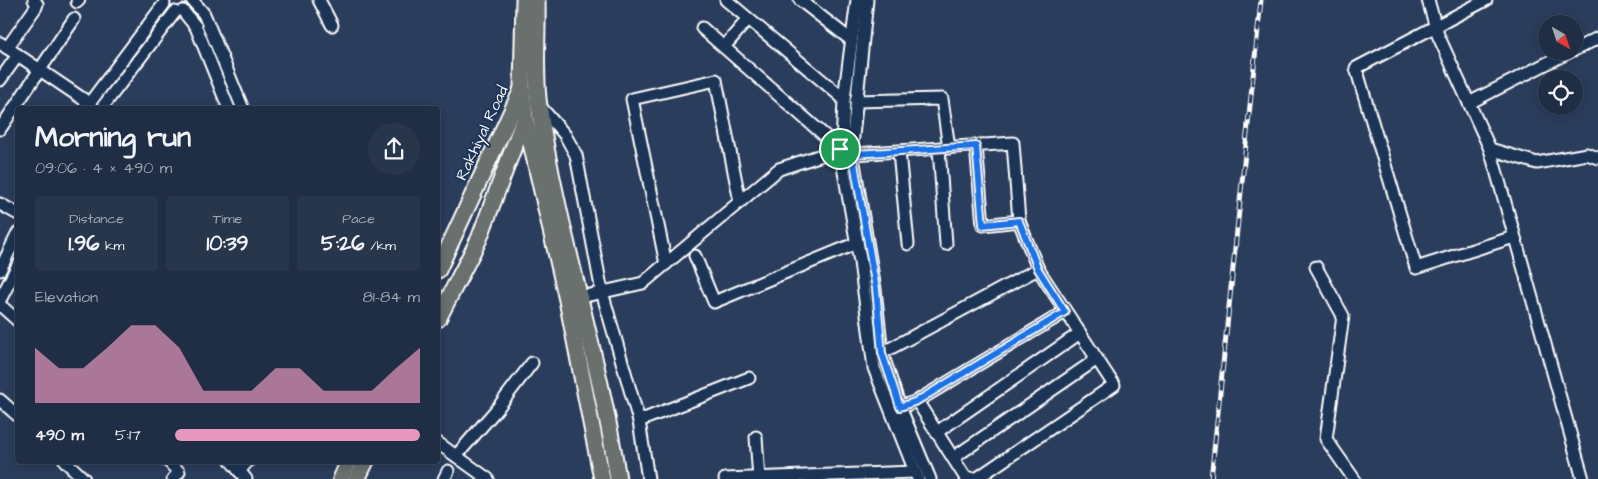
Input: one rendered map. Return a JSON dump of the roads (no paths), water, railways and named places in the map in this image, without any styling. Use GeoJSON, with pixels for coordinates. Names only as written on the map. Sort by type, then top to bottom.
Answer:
{"type":"FeatureCollection","features":[{"type":"Feature","properties":{"kind":"main road"},"geometry":{"type":"LineString","coordinates":[[524,0],[522,87],[525,117],[567,300],[602,479]]}},
{"type":"Feature","properties":{"kind":"main road"},"geometry":{"type":"LineString","coordinates":[[537,0],[538,104],[566,240],[610,424],[618,479]]}},
{"type":"Feature","properties":{"kind":"main road","name":"Rakhiyal Road"},"geometry":{"type":"LineString","coordinates":[[440,266],[522,87],[538,68]]}},
{"type":"Feature","properties":{"kind":"main road"},"geometry":{"type":"LineString","coordinates":[[440,315],[479,239],[525,117],[538,104]]}},
{"type":"Feature","properties":{"kind":"main road"},"geometry":{"type":"LineString","coordinates":[[341,479],[348,464]]}},
{"type":"Feature","properties":{"kind":"main road"},"geometry":{"type":"LineString","coordinates":[[357,479],[364,464]]}},
{"type":"Feature","properties":{"kind":"street"},"geometry":{"type":"LineString","coordinates":[[34,0],[37,4],[36,7],[4,46],[40,70],[87,106],[164,2],[170,10],[179,12],[196,27],[228,106]]}},
{"type":"Feature","properties":{"kind":"street"},"geometry":{"type":"LineString","coordinates":[[103,106],[179,12],[189,6],[191,0],[204,14],[242,106]]}},
{"type":"Feature","properties":{"kind":"street"},"geometry":{"type":"LineString","coordinates":[[319,0],[332,24]]}},
{"type":"Feature","properties":{"kind":"street"},"geometry":{"type":"LineString","coordinates":[[726,0],[844,99]]}},
{"type":"Feature","properties":{"kind":"street"},"geometry":{"type":"LineString","coordinates":[[800,0],[851,40]]}},
{"type":"Feature","properties":{"kind":"street"},"geometry":{"type":"LineString","coordinates":[[725,479],[916,475],[874,368],[857,243],[847,151],[844,99],[857,0]]}},
{"type":"Feature","properties":{"kind":"street"},"geometry":{"type":"LineString","coordinates":[[867,0],[856,101],[847,151],[876,289],[882,353],[900,407],[930,479]]}},
{"type":"Feature","properties":{"kind":"street"},"geometry":{"type":"LineString","coordinates":[[1428,0],[1436,26],[1490,149],[1582,479]]}},
{"type":"Feature","properties":{"kind":"street"},"geometry":{"type":"LineString","coordinates":[[1486,0],[1356,68],[1416,268],[1514,237]]}},
{"type":"Feature","properties":{"kind":"street"},"geometry":{"type":"LineString","coordinates":[[16,106],[74,19]]}},
{"type":"Feature","properties":{"kind":"street"},"geometry":{"type":"LineString","coordinates":[[724,47],[748,19]]}},
{"type":"Feature","properties":{"kind":"street"},"geometry":{"type":"LineString","coordinates":[[702,28],[847,151]]}},
{"type":"Feature","properties":{"kind":"street"},"geometry":{"type":"LineString","coordinates":[[1583,46],[1598,38]]}},
{"type":"Feature","properties":{"kind":"street"},"geometry":{"type":"LineString","coordinates":[[0,80],[18,55]]}},
{"type":"Feature","properties":{"kind":"street"},"geometry":{"type":"LineString","coordinates":[[1469,103],[1554,60]]}},
{"type":"Feature","properties":{"kind":"street"},"geometry":{"type":"LineString","coordinates":[[666,264],[632,99],[716,80],[740,202]]}},
{"type":"Feature","properties":{"kind":"street"},"geometry":{"type":"LineString","coordinates":[[856,101],[942,99],[946,244]]}},
{"type":"Feature","properties":{"kind":"street"},"geometry":{"type":"LineString","coordinates":[[538,104],[565,135],[576,155],[602,292],[639,421],[648,479]]}},
{"type":"Feature","properties":{"kind":"street"},"geometry":{"type":"LineString","coordinates":[[0,129],[15,107]]}},
{"type":"Feature","properties":{"kind":"street"},"geometry":{"type":"LineString","coordinates":[[581,297],[644,283],[779,169],[847,151],[899,152],[1013,143],[1019,221],[1038,269],[1114,385],[975,479],[965,477],[917,401]]}},
{"type":"Feature","properties":{"kind":"street"},"geometry":{"type":"LineString","coordinates":[[976,146],[983,225],[1019,221]]}},
{"type":"Feature","properties":{"kind":"street"},"geometry":{"type":"LineString","coordinates":[[1490,149],[1537,163],[1594,155]]}},
{"type":"Feature","properties":{"kind":"street"},"geometry":{"type":"LineString","coordinates":[[899,152],[908,244]]}},
{"type":"Feature","properties":{"kind":"street"},"geometry":{"type":"LineString","coordinates":[[0,204],[15,212]]}},
{"type":"Feature","properties":{"kind":"street"},"geometry":{"type":"LineString","coordinates":[[0,269],[15,240]]}},
{"type":"Feature","properties":{"kind":"street"},"geometry":{"type":"LineString","coordinates":[[695,256],[714,302],[857,243]]}},
{"type":"Feature","properties":{"kind":"street"},"geometry":{"type":"LineString","coordinates":[[1316,267],[1343,316],[1326,439],[1354,479]]}},
{"type":"Feature","properties":{"kind":"street"},"geometry":{"type":"LineString","coordinates":[[882,353],[1038,269]]}},
{"type":"Feature","properties":{"kind":"street"},"geometry":{"type":"LineString","coordinates":[[0,300],[15,271]]}},
{"type":"Feature","properties":{"kind":"street"},"geometry":{"type":"LineString","coordinates":[[0,305],[15,318]]}},
{"type":"Feature","properties":{"kind":"street"},"geometry":{"type":"LineString","coordinates":[[900,407],[917,401],[1065,312]]}},
{"type":"Feature","properties":{"kind":"street"},"geometry":{"type":"LineString","coordinates":[[937,432],[1080,334]]}},
{"type":"Feature","properties":{"kind":"street"},"geometry":{"type":"LineString","coordinates":[[953,458],[1098,359]]}},
{"type":"Feature","properties":{"kind":"street"},"geometry":{"type":"LineString","coordinates":[[456,456],[496,410],[532,363]]}},
{"type":"Feature","properties":{"kind":"street"},"geometry":{"type":"LineString","coordinates":[[639,421],[749,378]]}},
{"type":"Feature","properties":{"kind":"street"},"geometry":{"type":"LineString","coordinates":[[0,400],[15,413]]}},
{"type":"Feature","properties":{"kind":"street"},"geometry":{"type":"LineString","coordinates":[[756,437],[759,478]]}},
{"type":"Feature","properties":{"kind":"street"},"geometry":{"type":"LineString","coordinates":[[440,445],[488,479]]}},
{"type":"Feature","properties":{"kind":"street"},"geometry":{"type":"LineString","coordinates":[[68,464],[84,479]]}},
{"type":"Feature","properties":{"kind":"street"},"geometry":{"type":"LineString","coordinates":[[171,464],[179,472],[173,479]]}},
{"type":"Feature","properties":{"kind":"street"},"geometry":{"type":"LineString","coordinates":[[233,464],[242,475]]}},
{"type":"Feature","properties":{"kind":"railway"},"geometry":{"type":"LineString","coordinates":[[1211,479],[1261,0]]}}]}
